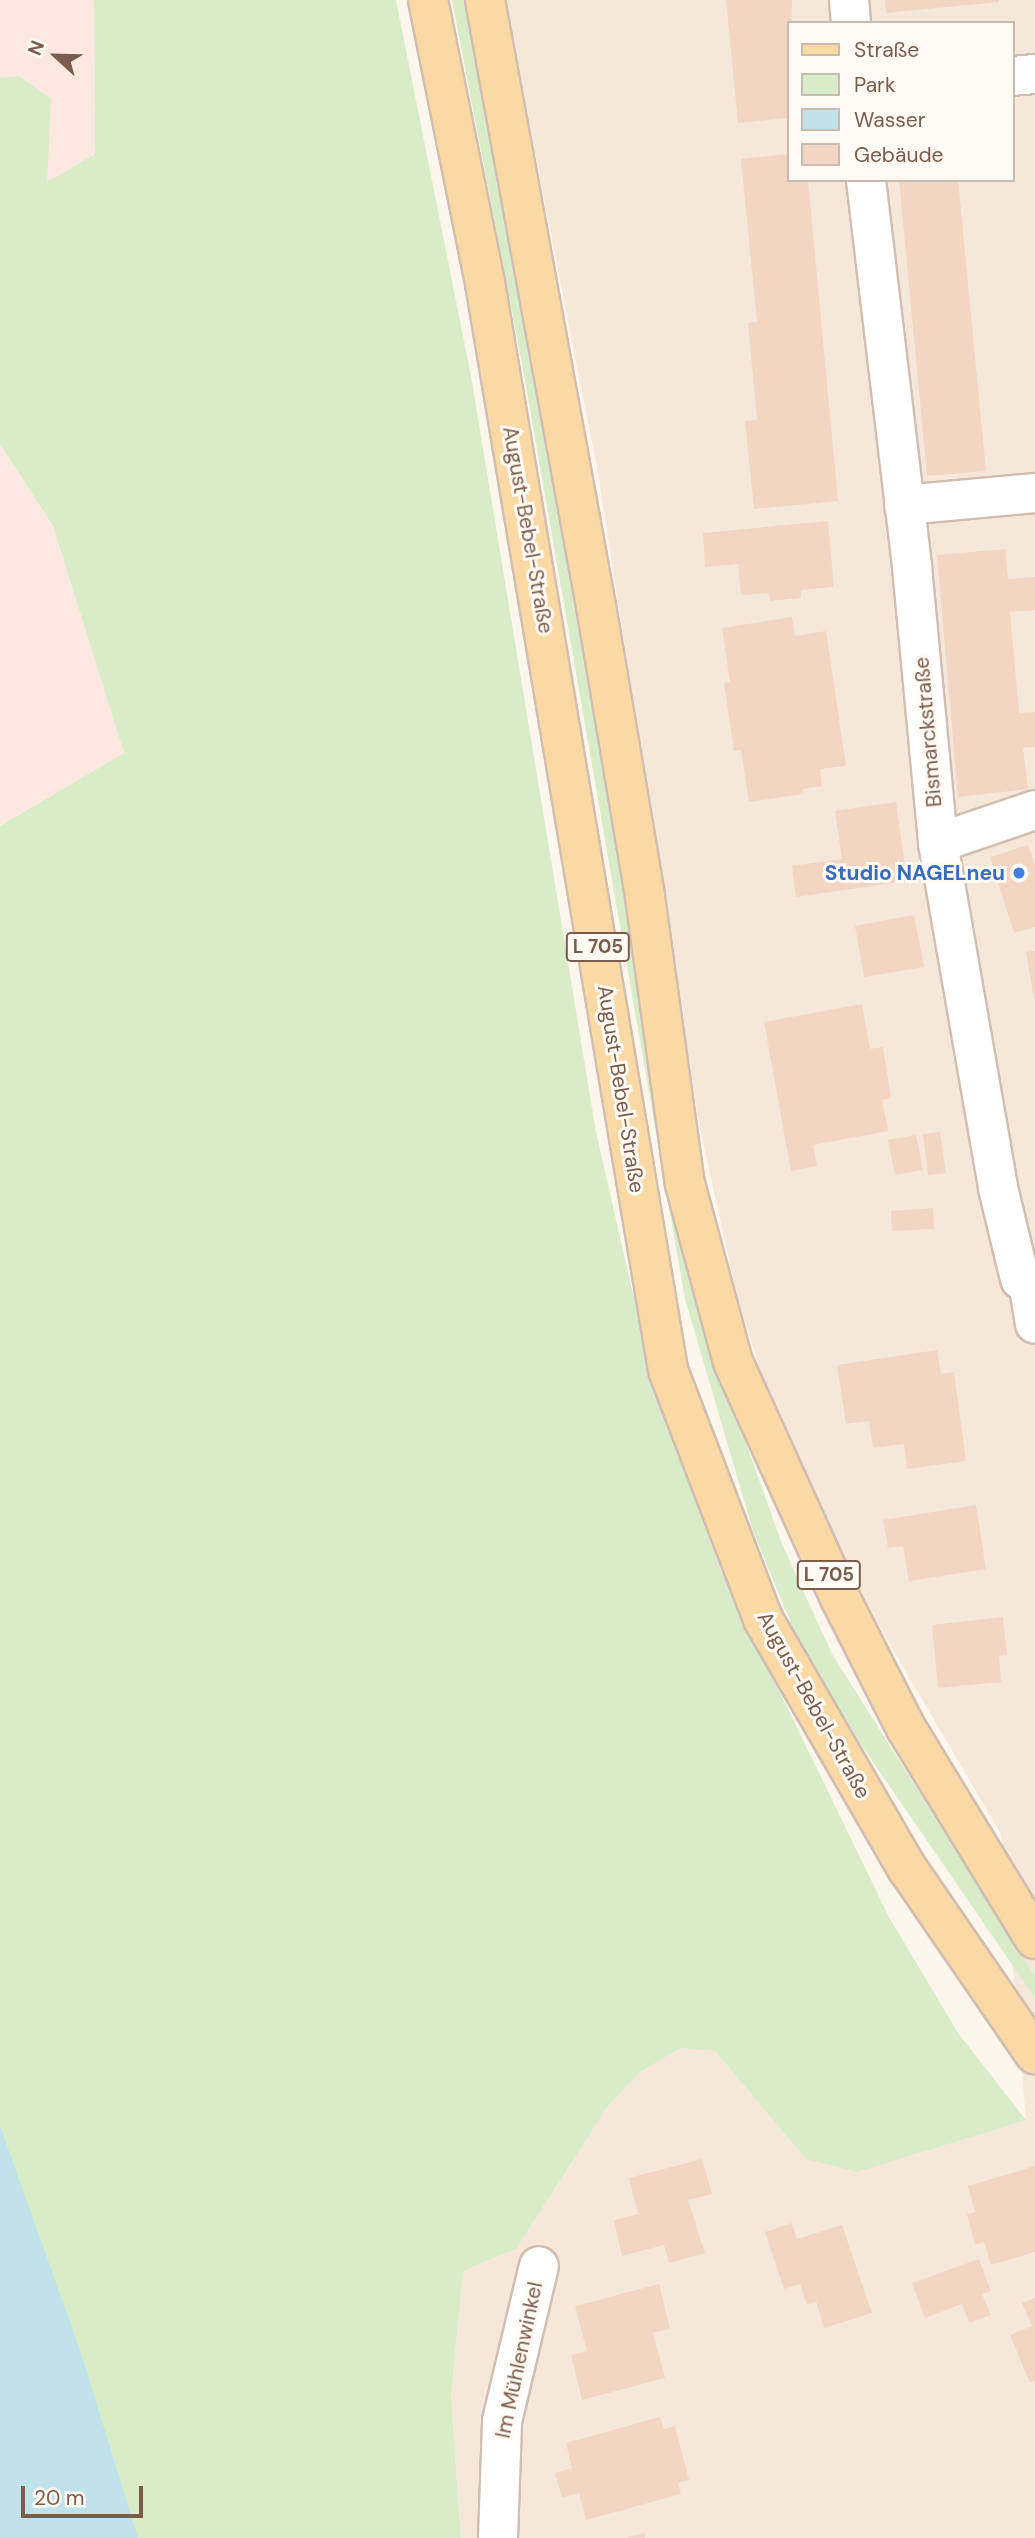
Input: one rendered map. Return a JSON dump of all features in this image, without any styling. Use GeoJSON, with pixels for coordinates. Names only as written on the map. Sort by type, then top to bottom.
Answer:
{"type":"FeatureCollection","features":[{"type":"Feature","properties":{"kind":"main road","name":"August-Bebel-Straße"},"geometry":{"type":"LineString","coordinates":[[428,0],[501,377],[668,1370],[763,1619],[907,1868],[1035,2054]]}},
{"type":"Feature","properties":{"kind":"main road","name":"L 705"},"geometry":{"type":"LineString","coordinates":[[485,0],[605,657],[645,897],[684,1184],[733,1362],[839,1596],[906,1728],[1035,1939]]}},
{"type":"Feature","properties":{"kind":"street"},"geometry":{"type":"LineString","coordinates":[[849,0],[851,21]]}},
{"type":"Feature","properties":{"kind":"street"},"geometry":{"type":"LineString","coordinates":[[1014,76],[1035,74]]}},
{"type":"Feature","properties":{"kind":"street","name":"Bismarckstraße"},"geometry":{"type":"LineString","coordinates":[[866,182],[904,505],[939,843],[998,1188],[1030,1298]]}},
{"type":"Feature","properties":{"kind":"street"},"geometry":{"type":"LineString","coordinates":[[904,505],[1035,493]]}},
{"type":"Feature","properties":{"kind":"street"},"geometry":{"type":"LineString","coordinates":[[939,843],[1035,810]]}},
{"type":"Feature","properties":{"kind":"street","name":"Im Mühlenwinkel"},"geometry":{"type":"LineString","coordinates":[[498,2538],[502,2420],[538,2266]]}},
{"type":"Feature","properties":{"kind":"shaded area"},"geometry":{"type":"Polygon","coordinates":[[[0,0],[94,0],[95,154],[0,210],[0,0]]]}},
{"type":"Feature","properties":{"kind":"shaded area"},"geometry":{"type":"Polygon","coordinates":[[[505,0],[1035,0],[1035,2538],[461,2538],[451,2397],[463,2271],[516,2249],[608,2106],[640,2072],[681,2048],[715,2051],[806,2159],[1026,2120],[1001,1834],[855,1585],[774,1412],[738,1300],[699,1124],[598,473],[505,0]]]}},
{"type":"Feature","properties":{"kind":"shaded area"},"geometry":{"type":"Polygon","coordinates":[[[0,444],[53,526],[124,753],[0,826],[0,444]]]}},
{"type":"Feature","properties":{"kind":"green space"},"geometry":{"type":"Polygon","coordinates":[[[94,0],[396,0],[471,376],[596,1132],[652,1377],[721,1571],[889,1917],[958,2033],[1026,2120],[857,2172],[806,2159],[715,2051],[681,2048],[640,2072],[608,2106],[516,2249],[463,2271],[451,2397],[461,2538],[0,2538],[0,826],[124,753],[53,526],[0,444],[0,78],[19,76],[51,99],[47,182],[95,154],[94,0]]]}},
{"type":"Feature","properties":{"kind":"green space"},"geometry":{"type":"Polygon","coordinates":[[[452,0],[464,0],[522,296],[682,1230],[716,1359],[782,1544],[832,1654],[1035,1976],[1035,1998],[860,1743],[794,1631],[753,1531],[685,1299],[523,369],[452,0]]]}},
{"type":"Feature","properties":{"kind":"water"},"geometry":{"type":"Polygon","coordinates":[[[0,2126],[82,2356],[138,2538],[0,2538],[0,2126]]]}},
{"type":"Feature","properties":{"kind":"building"},"geometry":{"type":"Polygon","coordinates":[[[726,0],[792,0],[791,21],[786,21],[786,118],[738,123],[726,0]]]}},
{"type":"Feature","properties":{"kind":"building"},"geometry":{"type":"Polygon","coordinates":[[[885,0],[999,0],[999,2],[886,13],[885,0]]]}},
{"type":"Feature","properties":{"kind":"building"},"geometry":{"type":"Polygon","coordinates":[[[786,154],[786,182],[808,182],[838,501],[754,509],[745,421],[757,420],[748,323],[757,322],[741,159],[786,154]]]}},
{"type":"Feature","properties":{"kind":"building"},"geometry":{"type":"Polygon","coordinates":[[[899,182],[958,182],[986,471],[927,476],[899,182]]]}},
{"type":"Feature","properties":{"kind":"building"},"geometry":{"type":"Polygon","coordinates":[[[828,521],[834,587],[801,590],[801,598],[770,601],[769,593],[741,595],[738,564],[705,567],[703,533],[828,521]]]}},
{"type":"Feature","properties":{"kind":"building"},"geometry":{"type":"Polygon","coordinates":[[[1005,549],[1008,579],[1035,577],[1035,610],[1010,612],[1019,713],[1035,712],[1035,747],[1023,748],[1028,789],[958,797],[937,555],[1005,549]]]}},
{"type":"Feature","properties":{"kind":"building"},"geometry":{"type":"Polygon","coordinates":[[[792,617],[795,636],[826,631],[846,766],[820,769],[822,786],[803,789],[804,794],[749,802],[741,750],[734,751],[724,683],[730,682],[722,628],[792,617]]]}},
{"type":"Feature","properties":{"kind":"building"},"geometry":{"type":"Polygon","coordinates":[[[896,802],[907,881],[796,897],[792,866],[842,859],[835,811],[896,802]]]}},
{"type":"Feature","properties":{"kind":"building"},"geometry":{"type":"Polygon","coordinates":[[[1028,845],[1035,865],[1035,927],[1014,933],[990,857],[1028,845]]]}},
{"type":"Feature","properties":{"kind":"building"},"geometry":{"type":"Polygon","coordinates":[[[914,915],[924,967],[864,977],[855,926],[914,915]]]}},
{"type":"Feature","properties":{"kind":"building"},"geometry":{"type":"Polygon","coordinates":[[[1035,951],[1035,998],[1034,998],[1026,952],[1035,951]]]}},
{"type":"Feature","properties":{"kind":"building"},"geometry":{"type":"Polygon","coordinates":[[[862,1004],[870,1049],[883,1047],[891,1098],[882,1100],[888,1131],[813,1145],[817,1166],[791,1171],[764,1022],[862,1004]]]}},
{"type":"Feature","properties":{"kind":"building"},"geometry":{"type":"Polygon","coordinates":[[[940,1132],[946,1173],[928,1175],[923,1134],[940,1132]]]}},
{"type":"Feature","properties":{"kind":"building"},"geometry":{"type":"Polygon","coordinates":[[[916,1135],[923,1170],[895,1175],[888,1140],[916,1135]]]}},
{"type":"Feature","properties":{"kind":"building"},"geometry":{"type":"Polygon","coordinates":[[[933,1208],[934,1229],[892,1231],[891,1211],[933,1208]]]}},
{"type":"Feature","properties":{"kind":"building"},"geometry":{"type":"Polygon","coordinates":[[[937,1350],[941,1374],[954,1372],[966,1461],[907,1469],[904,1444],[873,1448],[869,1421],[846,1424],[837,1365],[937,1350]]]}},
{"type":"Feature","properties":{"kind":"building"},"geometry":{"type":"Polygon","coordinates":[[[976,1505],[986,1569],[909,1581],[903,1546],[888,1548],[883,1520],[976,1505]]]}},
{"type":"Feature","properties":{"kind":"building"},"geometry":{"type":"Polygon","coordinates":[[[1003,1617],[1007,1655],[999,1656],[1001,1682],[938,1688],[932,1625],[1003,1617]]]}},
{"type":"Feature","properties":{"kind":"building"},"geometry":{"type":"Polygon","coordinates":[[[702,2159],[712,2194],[688,2200],[705,2253],[669,2263],[664,2245],[622,2256],[614,2220],[638,2214],[629,2178],[702,2159]]]}},
{"type":"Feature","properties":{"kind":"building"},"geometry":{"type":"Polygon","coordinates":[[[1035,2166],[1035,2252],[991,2265],[984,2242],[975,2245],[967,2214],[975,2212],[968,2186],[1035,2166]]]}},
{"type":"Feature","properties":{"kind":"building"},"geometry":{"type":"Polygon","coordinates":[[[792,2223],[797,2239],[842,2225],[872,2313],[824,2328],[816,2301],[807,2305],[800,2284],[784,2289],[765,2232],[792,2223]]]}},
{"type":"Feature","properties":{"kind":"building"},"geometry":{"type":"Polygon","coordinates":[[[979,2259],[991,2291],[982,2294],[991,2315],[969,2323],[962,2304],[925,2318],[912,2283],[979,2259]]]}},
{"type":"Feature","properties":{"kind":"building"},"geometry":{"type":"Polygon","coordinates":[[[659,2284],[670,2329],[653,2333],[665,2378],[582,2400],[571,2355],[587,2351],[575,2306],[659,2284]]]}},
{"type":"Feature","properties":{"kind":"building"},"geometry":{"type":"Polygon","coordinates":[[[1035,2298],[1035,2381],[1030,2383],[1010,2335],[1032,2326],[1022,2303],[1035,2298]]]}},
{"type":"Feature","properties":{"kind":"building"},"geometry":{"type":"Polygon","coordinates":[[[660,2417],[664,2429],[675,2426],[689,2480],[678,2483],[681,2494],[586,2520],[579,2493],[562,2498],[555,2473],[572,2468],[566,2443],[660,2417]]]}},
{"type":"Feature","properties":{"kind":"building"},"geometry":{"type":"Polygon","coordinates":[[[645,2533],[645,2538],[628,2538],[628,2537],[645,2533]]]}},
{"type":"Feature","properties":{"kind":"place","name":"Studio NAGELneu"},"geometry":{"type":"Point","coordinates":[1019,873]}}]}
